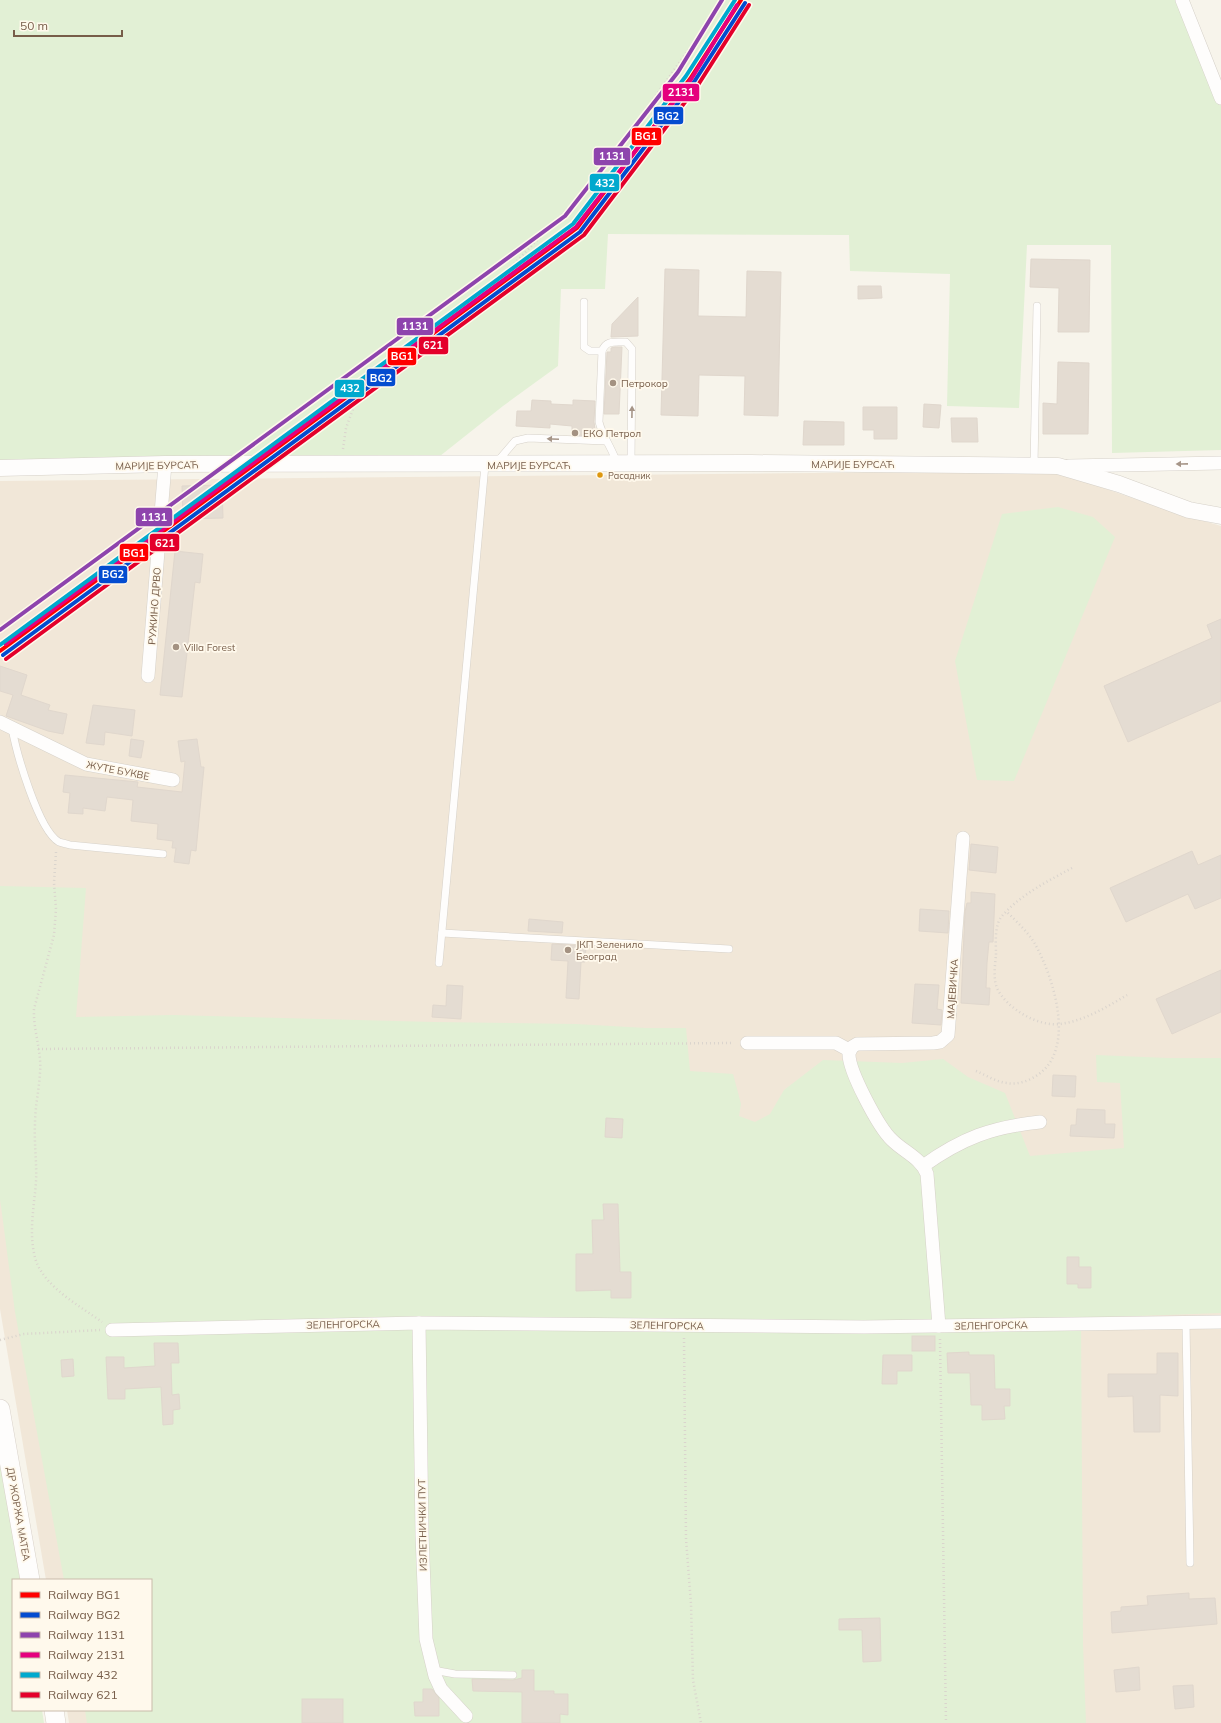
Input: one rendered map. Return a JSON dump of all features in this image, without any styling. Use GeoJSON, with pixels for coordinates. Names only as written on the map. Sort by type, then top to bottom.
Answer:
{"type":"FeatureCollection","features":[{"type":"Feature","properties":{"kind":"main road","name":"ДР ЖОРЖА МАТЕА"},"geometry":{"type":"LineString","coordinates":[[0,1409],[3,1444],[30,1579]]}},
{"type":"Feature","properties":{"kind":"main road"},"geometry":{"type":"LineString","coordinates":[[54,1711],[56,1723]]}},
{"type":"Feature","properties":{"kind":"street"},"geometry":{"type":"LineString","coordinates":[[1182,0],[1221,98]]}},
{"type":"Feature","properties":{"kind":"street","name":"МАРИЈЕ БУРСАЋ"},"geometry":{"type":"LineString","coordinates":[[0,468],[165,464],[624,465],[751,463],[1058,466],[1221,463]]}},
{"type":"Feature","properties":{"kind":"street","name":"РУЖИНО ДРВО"},"geometry":{"type":"LineString","coordinates":[[148,676],[165,464]]}},
{"type":"Feature","properties":{"kind":"street","name":"МАРИЈЕ БУРСАЋ"},"geometry":{"type":"LineString","coordinates":[[1058,466],[1119,484],[1189,510],[1221,516]]}},
{"type":"Feature","properties":{"kind":"street","name":"ЖУТЕ БУКВЕ"},"geometry":{"type":"LineString","coordinates":[[6,725],[86,764],[99,768],[173,780]]}},
{"type":"Feature","properties":{"kind":"street","name":"МАЈЕВИЧКА"},"geometry":{"type":"LineString","coordinates":[[849,1050],[857,1044],[934,1043],[940,1042],[948,1035],[963,838]]}},
{"type":"Feature","properties":{"kind":"street"},"geometry":{"type":"LineString","coordinates":[[746,1043],[836,1043],[849,1050],[850,1062],[874,1116],[892,1140],[923,1166],[929,1180],[939,1326]]}},
{"type":"Feature","properties":{"kind":"street"},"geometry":{"type":"LineString","coordinates":[[923,1166],[950,1148],[981,1134],[1007,1126],[1040,1122]]}},
{"type":"Feature","properties":{"kind":"street","name":"ЗЕЛЕНГОРСКА"},"geometry":{"type":"LineString","coordinates":[[112,1330],[419,1323],[939,1326],[1221,1322]]}},
{"type":"Feature","properties":{"kind":"street","name":"ИЗЛЕТНИЧКИ ПУТ"},"geometry":{"type":"LineString","coordinates":[[419,1323],[425,1624],[428,1655],[441,1689],[466,1716]]}},
{"type":"Feature","properties":{"kind":"lane"},"geometry":{"type":"LineString","coordinates":[[584,302],[584,348],[590,351],[602,351]]}},
{"type":"Feature","properties":{"kind":"lane"},"geometry":{"type":"LineString","coordinates":[[1034,466],[1037,306]]}},
{"type":"Feature","properties":{"kind":"lane"},"geometry":{"type":"LineString","coordinates":[[610,342],[626,342],[632,349],[624,465],[606,441],[600,422],[602,351],[605,345],[610,342]]}},
{"type":"Feature","properties":{"kind":"lane"},"geometry":{"type":"LineString","coordinates":[[439,963],[490,465],[515,441],[528,438],[606,441]]}},
{"type":"Feature","properties":{"kind":"lane"},"geometry":{"type":"LineString","coordinates":[[6,725],[42,819],[49,831],[58,841],[70,845],[163,854]]}},
{"type":"Feature","properties":{"kind":"lane"},"geometry":{"type":"LineString","coordinates":[[442,933],[729,949]]}},
{"type":"Feature","properties":{"kind":"lane"},"geometry":{"type":"LineString","coordinates":[[1186,1323],[1190,1563]]}},
{"type":"Feature","properties":{"kind":"lane"},"geometry":{"type":"LineString","coordinates":[[433,1670],[456,1674],[513,1675]]}},
{"type":"Feature","properties":{"kind":"path"},"geometry":{"type":"LineString","coordinates":[[342,465],[346,428],[355,404],[366,388],[378,374],[437,331],[515,263],[579,197],[630,132],[724,0]]}},
{"type":"Feature","properties":{"kind":"path"},"geometry":{"type":"LineString","coordinates":[[58,841],[54,866],[56,909],[54,935],[34,1009],[33,1021],[40,1072],[35,1125],[36,1182],[32,1218],[36,1260],[40,1269],[59,1292],[112,1330]]}},
{"type":"Feature","properties":{"kind":"path"},"geometry":{"type":"LineString","coordinates":[[1072,868],[1041,885],[1007,912],[999,921],[997,931],[995,978],[998,989],[1009,1004],[1021,1013],[1043,1022],[1059,1024],[1085,1017],[1127,996]]}},
{"type":"Feature","properties":{"kind":"path"},"geometry":{"type":"LineString","coordinates":[[976,1071],[1008,1084],[1030,1080],[1048,1067],[1054,1058],[1060,1035],[1052,990],[1035,945],[1028,934],[1007,912]]}},
{"type":"Feature","properties":{"kind":"path"},"geometry":{"type":"LineString","coordinates":[[38,1049],[746,1043]]}},
{"type":"Feature","properties":{"kind":"path"},"geometry":{"type":"LineString","coordinates":[[683,1325],[686,1539],[691,1604],[693,1680],[701,1723]]}},
{"type":"Feature","properties":{"kind":"path"},"geometry":{"type":"LineString","coordinates":[[939,1326],[946,1723]]}},
{"type":"Feature","properties":{"kind":"path"},"geometry":{"type":"LineString","coordinates":[[0,1340],[24,1334],[112,1330]]}},
{"type":"Feature","properties":{"kind":"shaded area"},"geometry":{"type":"Polygon","coordinates":[[[1019,471],[1060,473],[1167,510],[1221,526],[1221,1723],[69,1723],[67,1711],[152,1711],[152,1579],[46,1579],[0,1309],[0,481],[1019,471]]]}},
{"type":"Feature","properties":{"kind":"green space"},"geometry":{"type":"Polygon","coordinates":[[[0,0],[1189,0],[1221,96],[1221,450],[1112,453],[1111,245],[1027,245],[1019,408],[947,406],[950,274],[850,271],[849,235],[608,234],[605,289],[561,289],[558,366],[503,406],[440,456],[0,468],[0,0]]]}},
{"type":"Feature","properties":{"kind":"green space"},"geometry":{"type":"Polygon","coordinates":[[[1058,507],[1093,517],[1115,537],[1014,781],[977,780],[955,661],[1002,514],[1058,507]]]}},
{"type":"Feature","properties":{"kind":"green space"},"geometry":{"type":"Polygon","coordinates":[[[0,886],[86,888],[76,1017],[173,1015],[576,1024],[646,1028],[686,1028],[690,1071],[733,1074],[741,1104],[739,1116],[755,1122],[770,1114],[784,1090],[823,1060],[902,1063],[943,1059],[968,1077],[1005,1093],[1030,1156],[1124,1148],[1120,1083],[1097,1082],[1096,1055],[1168,1058],[1221,1058],[1221,1313],[1081,1318],[1083,1644],[1086,1723],[87,1723],[85,1711],[152,1711],[152,1579],[64,1579],[15,1312],[0,1199],[0,886]]]}},
{"type":"Feature","properties":{"kind":"green space"},"geometry":{"type":"Polygon","coordinates":[[[0,1458],[20,1579],[12,1579],[12,1711],[42,1711],[44,1723],[0,1723],[0,1458]]]}},
{"type":"Feature","properties":{"kind":"building"},"geometry":{"type":"Polygon","coordinates":[[[1031,259],[1090,260],[1089,332],[1058,332],[1059,288],[1030,287],[1031,259]]]}},
{"type":"Feature","properties":{"kind":"building"},"geometry":{"type":"Polygon","coordinates":[[[665,269],[699,270],[698,316],[746,317],[747,271],[781,272],[778,416],[744,415],[745,376],[699,375],[698,416],[661,415],[665,269]]]}},
{"type":"Feature","properties":{"kind":"building"},"geometry":{"type":"Polygon","coordinates":[[[858,286],[881,286],[882,298],[858,299],[858,286]]]}},
{"type":"Feature","properties":{"kind":"building"},"geometry":{"type":"Polygon","coordinates":[[[638,297],[638,336],[611,337],[612,324],[638,297]]]}},
{"type":"Feature","properties":{"kind":"building","name":"Петрокор"},"geometry":{"type":"Polygon","coordinates":[[[622,347],[619,414],[604,414],[607,352],[611,352],[611,348],[622,347]]]}},
{"type":"Feature","properties":{"kind":"building"},"geometry":{"type":"Polygon","coordinates":[[[1058,362],[1089,363],[1088,434],[1043,434],[1043,403],[1057,404],[1058,362]]]}},
{"type":"Feature","properties":{"kind":"building"},"geometry":{"type":"Polygon","coordinates":[[[532,400],[551,401],[551,404],[573,405],[573,400],[595,401],[594,422],[596,436],[572,435],[572,426],[550,424],[550,428],[516,426],[517,411],[531,411],[532,400]]]}},
{"type":"Feature","properties":{"kind":"building"},"geometry":{"type":"Polygon","coordinates":[[[924,404],[941,405],[939,428],[923,427],[924,404]]]}},
{"type":"Feature","properties":{"kind":"building"},"geometry":{"type":"Polygon","coordinates":[[[863,407],[897,407],[897,439],[874,439],[874,430],[863,430],[863,407]]]}},
{"type":"Feature","properties":{"kind":"building"},"geometry":{"type":"Polygon","coordinates":[[[951,418],[977,418],[978,442],[952,442],[951,418]]]}},
{"type":"Feature","properties":{"kind":"building"},"geometry":{"type":"Polygon","coordinates":[[[804,421],[844,422],[844,445],[803,445],[804,421]]]}},
{"type":"Feature","properties":{"kind":"building"},"geometry":{"type":"Polygon","coordinates":[[[222,485],[223,518],[183,519],[182,486],[222,485]]]}},
{"type":"Feature","properties":{"kind":"building"},"geometry":{"type":"Polygon","coordinates":[[[175,551],[203,554],[200,583],[195,582],[182,697],[160,695],[175,551]]]}},
{"type":"Feature","properties":{"kind":"building"},"geometry":{"type":"Polygon","coordinates":[[[1221,619],[1221,701],[1128,742],[1104,686],[1212,638],[1207,625],[1221,619]]]}},
{"type":"Feature","properties":{"kind":"building"},"geometry":{"type":"Polygon","coordinates":[[[0,666],[27,675],[21,695],[50,705],[48,710],[67,714],[63,734],[48,731],[6,716],[13,695],[0,691],[0,666]]]}},
{"type":"Feature","properties":{"kind":"building"},"geometry":{"type":"Polygon","coordinates":[[[93,705],[135,710],[132,736],[105,732],[104,745],[86,743],[93,705]]]}},
{"type":"Feature","properties":{"kind":"building"},"geometry":{"type":"Polygon","coordinates":[[[131,739],[144,741],[141,758],[129,756],[131,739]]]}},
{"type":"Feature","properties":{"kind":"building"},"geometry":{"type":"Polygon","coordinates":[[[197,739],[201,767],[204,767],[196,851],[191,850],[189,864],[174,862],[176,848],[172,848],[173,841],[157,839],[158,824],[131,821],[133,800],[107,797],[105,811],[83,808],[83,814],[68,813],[70,793],[63,792],[65,775],[138,782],[137,787],[182,792],[185,761],[181,762],[178,741],[197,739]]]}},
{"type":"Feature","properties":{"kind":"building"},"geometry":{"type":"Polygon","coordinates":[[[971,844],[998,847],[996,873],[969,870],[971,844]]]}},
{"type":"Feature","properties":{"kind":"building"},"geometry":{"type":"Polygon","coordinates":[[[1192,851],[1198,865],[1221,855],[1221,898],[1195,909],[1188,894],[1126,922],[1110,888],[1192,851]]]}},
{"type":"Feature","properties":{"kind":"building"},"geometry":{"type":"Polygon","coordinates":[[[971,892],[995,894],[993,942],[989,942],[987,963],[986,988],[990,988],[989,1005],[961,1003],[965,912],[967,903],[971,903],[971,892]]]}},
{"type":"Feature","properties":{"kind":"building"},"geometry":{"type":"Polygon","coordinates":[[[920,909],[949,911],[948,933],[919,931],[920,909]]]}},
{"type":"Feature","properties":{"kind":"building"},"geometry":{"type":"Polygon","coordinates":[[[529,919],[563,922],[562,933],[528,931],[529,919]]]}},
{"type":"Feature","properties":{"kind":"building"},"geometry":{"type":"Polygon","coordinates":[[[552,944],[586,946],[585,962],[581,962],[579,999],[566,998],[568,961],[551,960],[552,944]]]}},
{"type":"Feature","properties":{"kind":"building"},"geometry":{"type":"Polygon","coordinates":[[[1221,970],[1221,1012],[1172,1034],[1156,999],[1221,970]]]}},
{"type":"Feature","properties":{"kind":"building"},"geometry":{"type":"Polygon","coordinates":[[[915,984],[939,985],[937,1009],[942,1010],[941,1025],[912,1023],[915,984]]]}},
{"type":"Feature","properties":{"kind":"building"},"geometry":{"type":"Polygon","coordinates":[[[447,985],[463,986],[461,1019],[432,1017],[433,1005],[446,1006],[447,985]]]}},
{"type":"Feature","properties":{"kind":"building"},"geometry":{"type":"Polygon","coordinates":[[[1053,1075],[1076,1076],[1075,1097],[1052,1096],[1053,1075]]]}},
{"type":"Feature","properties":{"kind":"building"},"geometry":{"type":"Polygon","coordinates":[[[1077,1109],[1105,1110],[1105,1124],[1115,1124],[1114,1138],[1070,1136],[1071,1125],[1076,1125],[1077,1109]]]}},
{"type":"Feature","properties":{"kind":"building"},"geometry":{"type":"Polygon","coordinates":[[[606,1118],[623,1119],[622,1138],[605,1137],[606,1118]]]}},
{"type":"Feature","properties":{"kind":"building"},"geometry":{"type":"Polygon","coordinates":[[[603,1204],[618,1204],[620,1272],[631,1272],[631,1298],[611,1298],[611,1290],[576,1291],[576,1254],[593,1254],[592,1220],[604,1220],[603,1204]]]}},
{"type":"Feature","properties":{"kind":"building"},"geometry":{"type":"Polygon","coordinates":[[[1067,1257],[1079,1257],[1079,1267],[1091,1267],[1091,1288],[1078,1288],[1078,1284],[1067,1284],[1067,1257]]]}},
{"type":"Feature","properties":{"kind":"building"},"geometry":{"type":"Polygon","coordinates":[[[912,1336],[935,1336],[935,1351],[912,1351],[912,1336]]]}},
{"type":"Feature","properties":{"kind":"building"},"geometry":{"type":"Polygon","coordinates":[[[154,1343],[178,1343],[179,1363],[171,1363],[172,1395],[179,1394],[180,1409],[173,1410],[173,1424],[163,1425],[161,1387],[125,1389],[125,1399],[108,1399],[106,1357],[124,1357],[124,1368],[155,1366],[154,1343]]]}},
{"type":"Feature","properties":{"kind":"building"},"geometry":{"type":"Polygon","coordinates":[[[969,1352],[969,1355],[994,1355],[995,1389],[1010,1389],[1010,1406],[1004,1406],[1005,1419],[982,1420],[982,1405],[971,1405],[970,1373],[948,1373],[947,1353],[969,1352]]]}},
{"type":"Feature","properties":{"kind":"building"},"geometry":{"type":"Polygon","coordinates":[[[1157,1353],[1178,1353],[1178,1396],[1160,1395],[1160,1432],[1134,1432],[1133,1396],[1108,1397],[1108,1374],[1157,1374],[1157,1353]]]}},
{"type":"Feature","properties":{"kind":"building"},"geometry":{"type":"Polygon","coordinates":[[[883,1355],[912,1355],[912,1371],[897,1371],[897,1384],[882,1384],[883,1355]]]}},
{"type":"Feature","properties":{"kind":"building"},"geometry":{"type":"Polygon","coordinates":[[[73,1359],[74,1376],[62,1377],[61,1360],[73,1359]]]}},
{"type":"Feature","properties":{"kind":"building"},"geometry":{"type":"Polygon","coordinates":[[[1189,1593],[1189,1599],[1215,1598],[1217,1624],[1112,1633],[1111,1612],[1121,1611],[1121,1607],[1148,1605],[1147,1596],[1189,1593]]]}},
{"type":"Feature","properties":{"kind":"building"},"geometry":{"type":"Polygon","coordinates":[[[880,1618],[881,1661],[863,1662],[862,1630],[839,1630],[839,1619],[880,1618]]]}},
{"type":"Feature","properties":{"kind":"building"},"geometry":{"type":"Polygon","coordinates":[[[1139,1667],[1140,1690],[1116,1692],[1114,1670],[1139,1667]]]}},
{"type":"Feature","properties":{"kind":"building"},"geometry":{"type":"Polygon","coordinates":[[[522,1670],[534,1670],[534,1691],[554,1691],[554,1694],[568,1694],[568,1715],[560,1714],[560,1723],[522,1723],[522,1692],[473,1691],[472,1679],[513,1680],[522,1678],[522,1670]]]}},
{"type":"Feature","properties":{"kind":"building"},"geometry":{"type":"Polygon","coordinates":[[[1193,1685],[1194,1707],[1175,1709],[1173,1686],[1193,1685]]]}},
{"type":"Feature","properties":{"kind":"building"},"geometry":{"type":"Polygon","coordinates":[[[423,1689],[432,1689],[439,1698],[439,1716],[415,1716],[414,1702],[423,1702],[423,1689]]]}},
{"type":"Feature","properties":{"kind":"building"},"geometry":{"type":"Polygon","coordinates":[[[302,1699],[343,1699],[343,1723],[302,1723],[302,1699]]]}},
{"type":"Feature","properties":{"kind":"rail line","name":"1131"},"geometry":{"type":"LineString","coordinates":[[0,630],[565,216],[678,72],[722,0]]}},
{"type":"Feature","properties":{"kind":"rail line","name":"432"},"geometry":{"type":"LineString","coordinates":[[0,645],[573,224],[686,76],[735,0]]}},
{"type":"Feature","properties":{"kind":"rail line","name":"BG1"},"geometry":{"type":"LineString","coordinates":[[0,651],[577,228],[690,79],[741,0]]}},
{"type":"Feature","properties":{"kind":"rail line","name":"BG2"},"geometry":{"type":"LineString","coordinates":[[3,655],[580,232],[694,82],[745,3]]}},
{"type":"Feature","properties":{"kind":"rail line","name":"2131"},"geometry":{"type":"LineString","coordinates":[[6,644],[576,227],[690,81],[737,5]]}},
{"type":"Feature","properties":{"kind":"rail line","name":"621"},"geometry":{"type":"LineString","coordinates":[[6,659],[584,235],[698,85],[749,5]]}},
{"type":"Feature","properties":{"kind":"place","name":"Петрокор"},"geometry":{"type":"Point","coordinates":[613,383]}},
{"type":"Feature","properties":{"kind":"place","name":"ЕКО Петрол"},"geometry":{"type":"Point","coordinates":[575,433]}},
{"type":"Feature","properties":{"kind":"place","name":"Расадник"},"geometry":{"type":"Point","coordinates":[600,475]}},
{"type":"Feature","properties":{"kind":"place","name":"Villa Forest"},"geometry":{"type":"Point","coordinates":[176,647]}},
{"type":"Feature","properties":{"kind":"place","name":"ЈКП Зеленило Београд"},"geometry":{"type":"Point","coordinates":[568,950]}}]}
